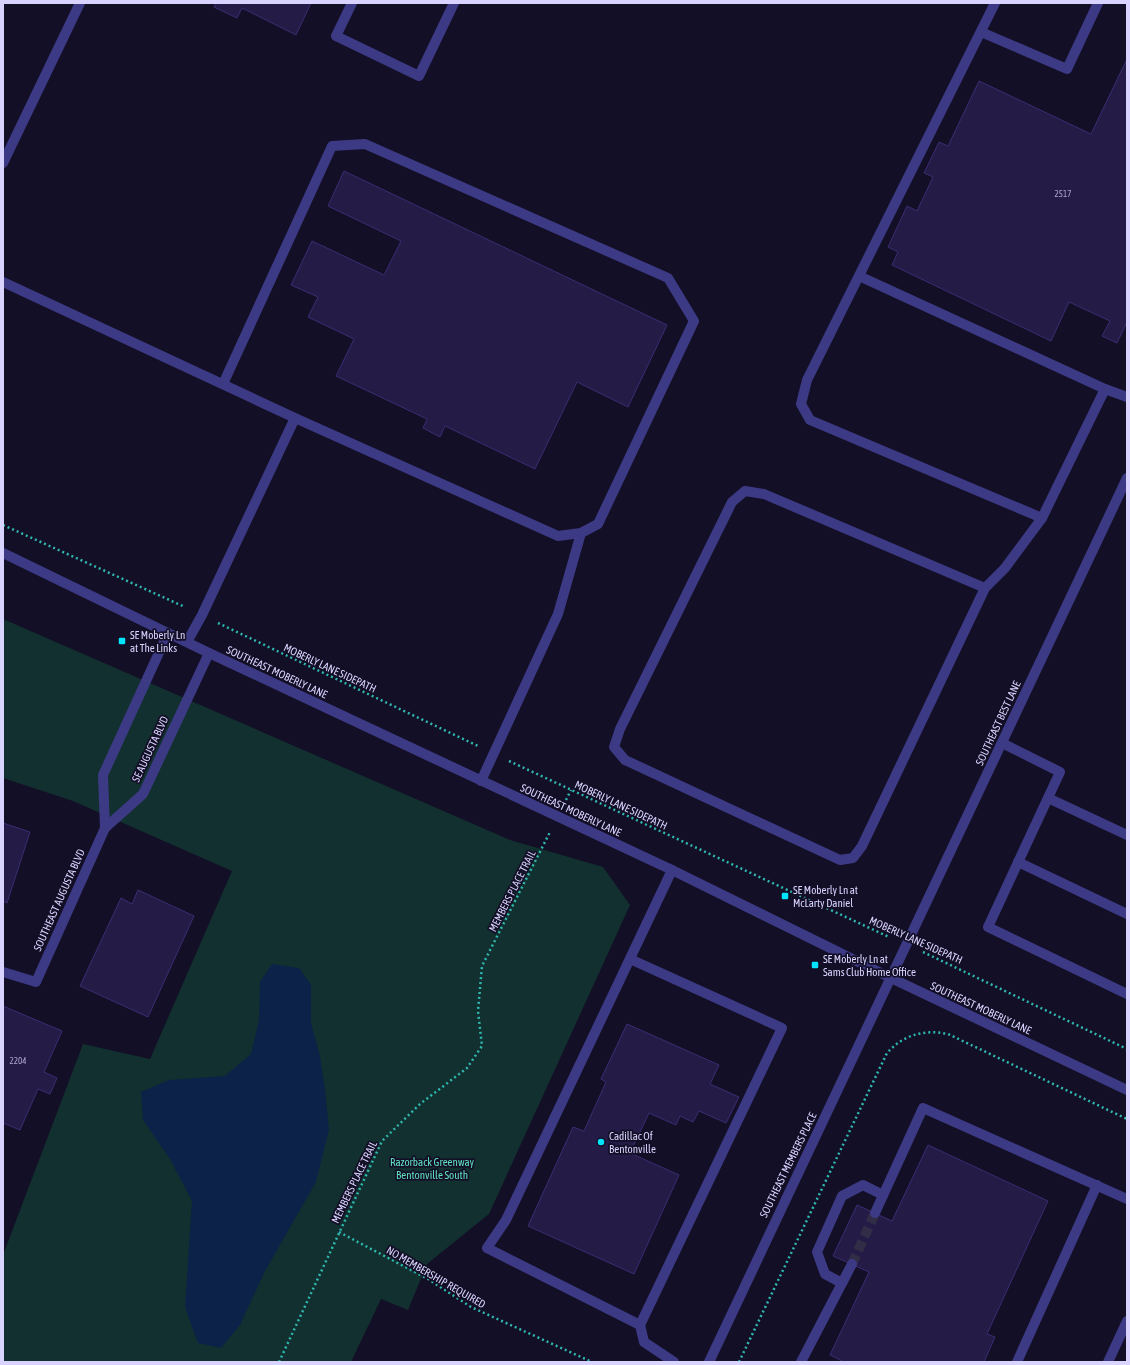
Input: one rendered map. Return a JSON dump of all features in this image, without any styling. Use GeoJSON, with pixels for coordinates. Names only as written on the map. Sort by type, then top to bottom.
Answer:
{"type":"FeatureCollection","features":[{"type":"Feature","properties":{"kind":"street"},"geometry":{"type":"LineString","coordinates":[[3,163],[80,3]]}},
{"type":"Feature","properties":{"kind":"street"},"geometry":{"type":"LineString","coordinates":[[352,3],[336,36],[419,76],[454,3]]}},
{"type":"Feature","properties":{"kind":"street"},"geometry":{"type":"LineString","coordinates":[[996,3],[807,380],[801,404],[810,420],[1042,518]]}},
{"type":"Feature","properties":{"kind":"street"},"geometry":{"type":"LineString","coordinates":[[981,32],[1067,69],[1098,3]]}},
{"type":"Feature","properties":{"kind":"street"},"geometry":{"type":"LineString","coordinates":[[3,282],[295,418],[558,536],[581,533],[598,524],[694,321],[668,278],[364,144],[332,146],[223,384]]}},
{"type":"Feature","properties":{"kind":"street"},"geometry":{"type":"LineString","coordinates":[[859,276],[1105,389],[1127,397]]}},
{"type":"Feature","properties":{"kind":"street"},"geometry":{"type":"LineString","coordinates":[[985,588],[764,494],[745,492],[732,502],[620,729],[614,747],[625,760],[840,860],[853,858],[862,846],[985,588],[1005,568],[1042,518],[1105,389]]}},
{"type":"Feature","properties":{"kind":"street"},"geometry":{"type":"LineString","coordinates":[[187,642],[202,615],[295,418]]}},
{"type":"Feature","properties":{"kind":"street","name":"SOUTHEAST BEST LANE"},"geometry":{"type":"LineString","coordinates":[[891,978],[1127,478]]}},
{"type":"Feature","properties":{"kind":"street"},"geometry":{"type":"LineString","coordinates":[[481,781],[558,614],[581,533]]}},
{"type":"Feature","properties":{"kind":"street","name":"SOUTHEAST MOBERLY LANE"},"geometry":{"type":"LineString","coordinates":[[3,553],[209,653],[672,870],[891,978],[1127,1090]]}},
{"type":"Feature","properties":{"kind":"street"},"geometry":{"type":"LineString","coordinates":[[105,828],[103,776],[168,633]]}},
{"type":"Feature","properties":{"kind":"street","name":"SE AUGUSTA BLVD"},"geometry":{"type":"LineString","coordinates":[[105,828],[143,794],[209,653]]}},
{"type":"Feature","properties":{"kind":"street"},"geometry":{"type":"LineString","coordinates":[[1002,744],[1060,772],[988,927],[1127,994]]}},
{"type":"Feature","properties":{"kind":"street"},"geometry":{"type":"LineString","coordinates":[[1048,798],[1127,835]]}},
{"type":"Feature","properties":{"kind":"street","name":"SOUTHEAST AUGUSTA BLVD"},"geometry":{"type":"LineString","coordinates":[[3,972],[36,982],[105,828]]}},
{"type":"Feature","properties":{"kind":"street"},"geometry":{"type":"LineString","coordinates":[[1018,862],[1127,914]]}},
{"type":"Feature","properties":{"kind":"street"},"geometry":{"type":"LineString","coordinates":[[640,1325],[487,1248],[506,1220],[672,870]]}},
{"type":"Feature","properties":{"kind":"street"},"geometry":{"type":"LineString","coordinates":[[630,959],[782,1028],[640,1325],[644,1342],[674,1362]]}},
{"type":"Feature","properties":{"kind":"street","name":"SOUTHEAST MEMBERS PLACE"},"geometry":{"type":"LineString","coordinates":[[708,1362],[891,978]]}},
{"type":"Feature","properties":{"kind":"street"},"geometry":{"type":"LineString","coordinates":[[875,1213],[923,1108],[1127,1199]]}},
{"type":"Feature","properties":{"kind":"street"},"geometry":{"type":"LineString","coordinates":[[842,1282],[825,1274],[818,1252],[842,1196],[863,1185],[883,1195]]}},
{"type":"Feature","properties":{"kind":"street"},"geometry":{"type":"LineString","coordinates":[[1017,1362],[1097,1185]]}},
{"type":"Feature","properties":{"kind":"street"},"geometry":{"type":"LineString","coordinates":[[801,1362],[852,1264]]}},
{"type":"Feature","properties":{"kind":"street"},"geometry":{"type":"LineString","coordinates":[[1108,1362],[1127,1321]]}},
{"type":"Feature","properties":{"kind":"path"},"geometry":{"type":"LineString","coordinates":[[3,525],[173,602]]}},
{"type":"Feature","properties":{"kind":"path","name":"MOBERLY LANE SIDEPATH"},"geometry":{"type":"LineString","coordinates":[[228,629],[469,742]]}},
{"type":"Feature","properties":{"kind":"path","name":"MOBERLY LANE SIDEPATH"},"geometry":{"type":"LineString","coordinates":[[523,767],[955,966],[1127,1049]]}},
{"type":"Feature","properties":{"kind":"path","name":"MEMBERS PLACE TRAIL"},"geometry":{"type":"LineString","coordinates":[[279,1362],[382,1141],[420,1104],[467,1068],[482,1046],[478,1011],[482,966],[547,838]]}},
{"type":"Feature","properties":{"kind":"path","name":"NO MEMBERSHIP REQUIRED"},"geometry":{"type":"LineString","coordinates":[[339,1232],[428,1279],[471,1307],[592,1362]]}},
{"type":"Feature","properties":{"kind":"green space","name":"Razorback Greenway Bentonville South"},"geometry":{"type":"Polygon","coordinates":[[[3,619],[510,840],[603,867],[630,905],[489,1214],[427,1264],[408,1310],[381,1299],[351,1362],[3,1362],[3,1255],[83,1044],[150,1059],[232,871],[73,801],[3,778],[3,619]]]}},
{"type":"Feature","properties":{"kind":"water"},"geometry":{"type":"Polygon","coordinates":[[[272,964],[299,968],[311,985],[311,1023],[320,1056],[329,1130],[316,1182],[265,1271],[240,1325],[221,1348],[198,1343],[185,1307],[192,1201],[170,1159],[143,1120],[141,1092],[169,1080],[225,1076],[251,1054],[259,1020],[260,982],[272,964]]]}},
{"type":"Feature","properties":{"kind":"building"},"geometry":{"type":"Polygon","coordinates":[[[216,3],[311,3],[296,35],[242,8],[237,18],[214,7],[216,3]]]}},
{"type":"Feature","properties":{"kind":"building"},"geometry":{"type":"Polygon","coordinates":[[[1127,59],[1127,322],[1117,343],[1102,336],[1110,321],[1069,302],[1051,341],[892,265],[898,252],[888,247],[907,206],[917,211],[933,177],[924,173],[939,142],[948,146],[979,81],[1091,134],[1127,59]]]}},
{"type":"Feature","properties":{"kind":"building"},"geometry":{"type":"Polygon","coordinates":[[[344,171],[667,325],[628,407],[577,382],[535,469],[445,426],[440,437],[423,428],[427,419],[336,376],[354,339],[308,317],[318,297],[291,285],[312,241],[384,275],[401,241],[328,206],[344,171]]]}},
{"type":"Feature","properties":{"kind":"building"},"geometry":{"type":"Polygon","coordinates":[[[3,823],[30,832],[7,903],[3,901],[3,823]]]}},
{"type":"Feature","properties":{"kind":"building"},"geometry":{"type":"Polygon","coordinates":[[[138,890],[194,916],[148,1017],[80,986],[121,898],[132,904],[138,890]]]}},
{"type":"Feature","properties":{"kind":"building"},"geometry":{"type":"Polygon","coordinates":[[[3,1006],[62,1031],[44,1072],[57,1078],[50,1094],[38,1089],[20,1130],[3,1123],[3,1006]]]}},
{"type":"Feature","properties":{"kind":"building","name":"Cadillac Of Bentonville"},"geometry":{"type":"Polygon","coordinates":[[[627,1024],[719,1065],[710,1084],[739,1097],[726,1123],[699,1111],[693,1122],[680,1116],[676,1125],[649,1113],[630,1153],[679,1175],[634,1274],[528,1226],[573,1127],[584,1131],[606,1082],[601,1079],[627,1024]]]}},
{"type":"Feature","properties":{"kind":"building"},"geometry":{"type":"Polygon","coordinates":[[[928,1145],[1048,1201],[987,1334],[995,1337],[984,1362],[844,1362],[830,1355],[869,1272],[833,1256],[857,1205],[892,1221],[928,1145]]]}},
{"type":"Feature","properties":{"kind":"tunnel"},"geometry":{"type":"LineString","coordinates":[[852,1264],[875,1213]]}},
{"type":"Feature","properties":{"kind":"place","name":"SE Moberly Ln at The Links"},"geometry":{"type":"Point","coordinates":[122,641]}},
{"type":"Feature","properties":{"kind":"place","name":"SE Moberly Ln at McLarty Daniel"},"geometry":{"type":"Point","coordinates":[785,896]}},
{"type":"Feature","properties":{"kind":"place","name":"SE Moberly Ln at Sams Club Home Office"},"geometry":{"type":"Point","coordinates":[815,965]}},
{"type":"Feature","properties":{"kind":"place","name":"Cadillac Of Bentonville"},"geometry":{"type":"Point","coordinates":[601,1142]}}]}
